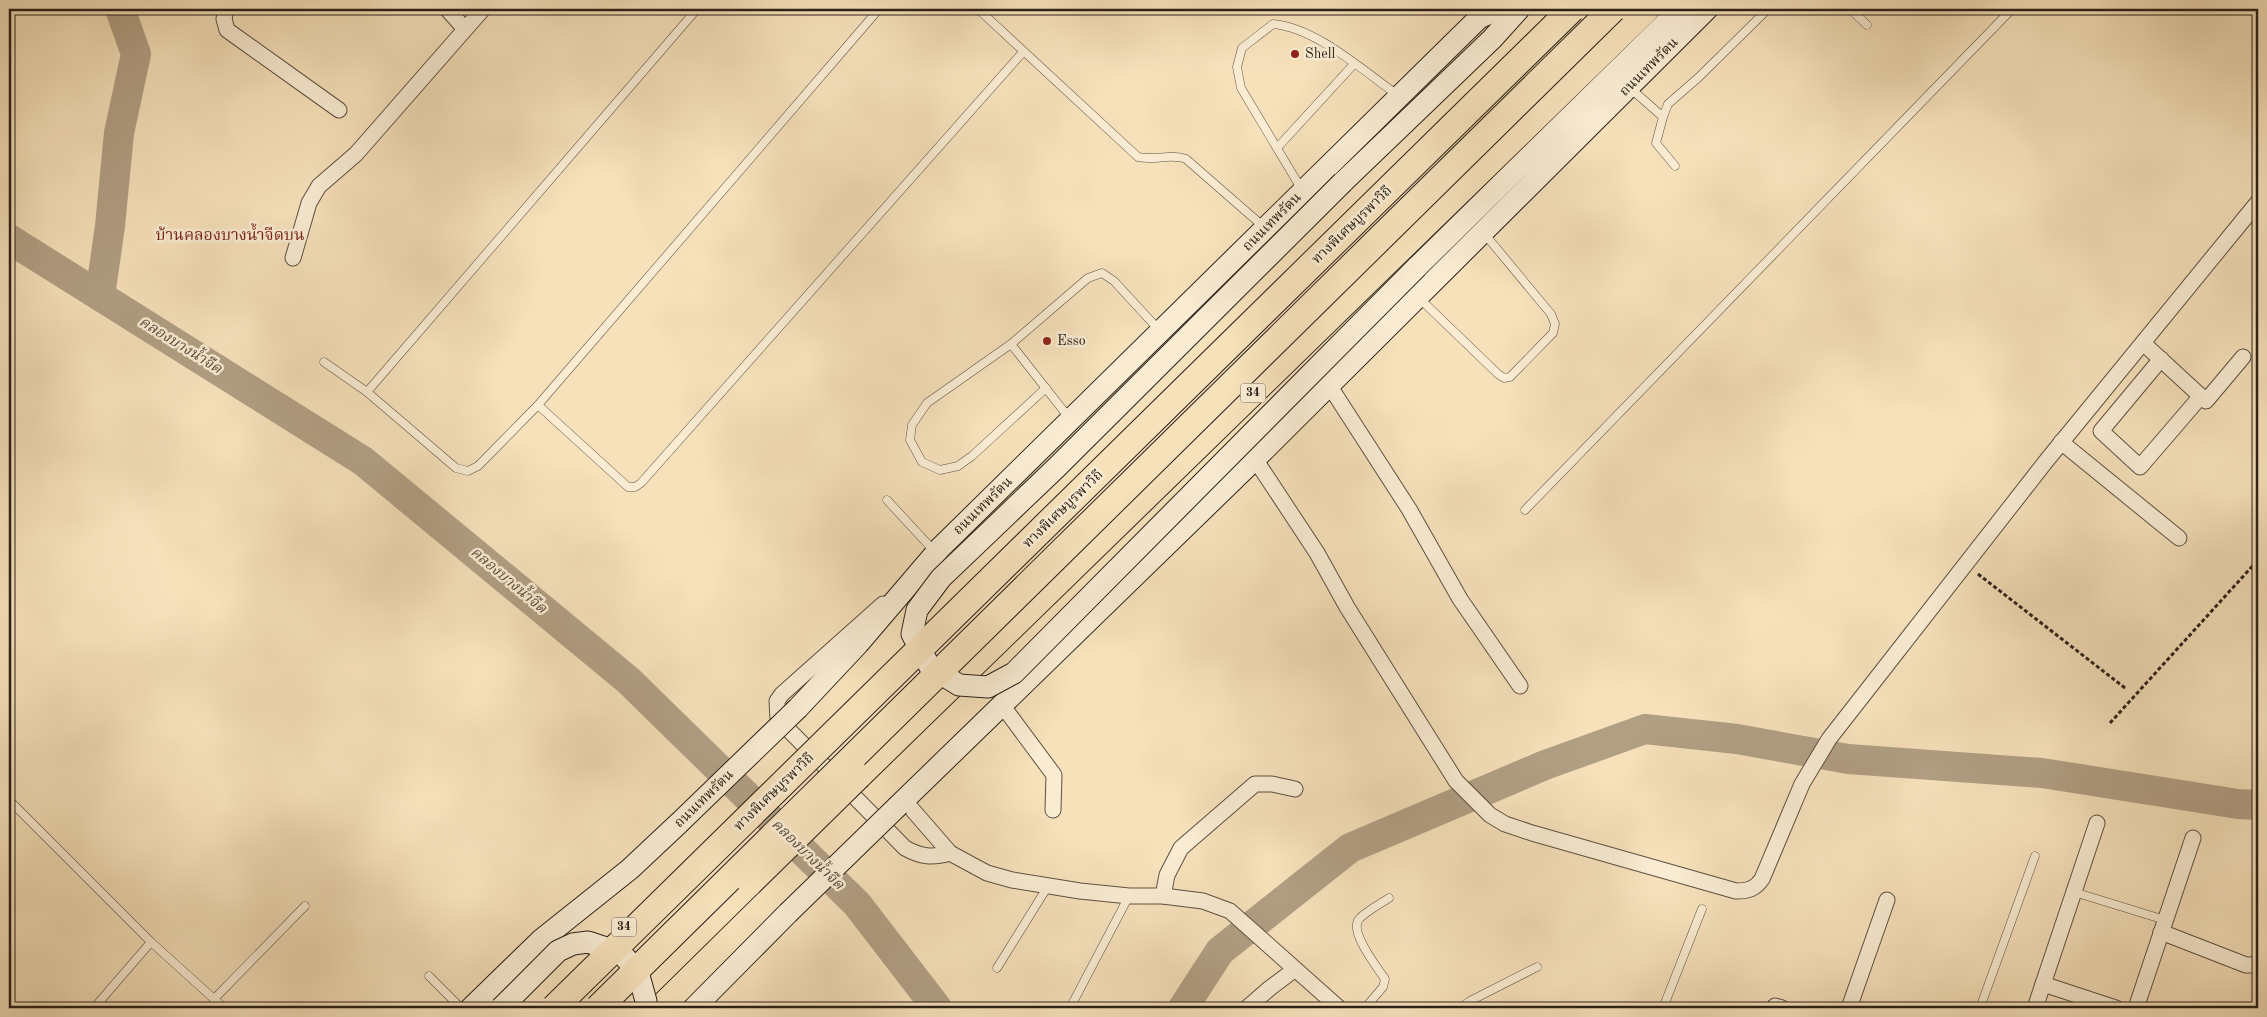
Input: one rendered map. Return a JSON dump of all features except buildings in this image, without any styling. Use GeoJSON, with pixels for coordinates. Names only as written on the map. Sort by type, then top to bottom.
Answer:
{"type":"FeatureCollection","features":[{"type":"Feature","properties":{"kind":"highway","name":"34"},"geometry":{"type":"LineString","coordinates":[[541,1008],[1557,9]]}},
{"type":"Feature","properties":{"kind":"highway","name":"ทางพิเศษบูรพาวิถี"},"geometry":{"type":"LineString","coordinates":[[554,1008],[1572,9]]}},
{"type":"Feature","properties":{"kind":"highway","name":"ทางพิเศษบูรพาวิถี"},"geometry":{"type":"LineString","coordinates":[[598,1008],[1614,9]]}},
{"type":"Feature","properties":{"kind":"highway","name":"34"},"geometry":{"type":"LineString","coordinates":[[623,1008],[1647,9]]}},
{"type":"Feature","properties":{"kind":"main road","name":"ถนนเทพรัตน"},"geometry":{"type":"LineString","coordinates":[[471,1008],[541,940],[630,869],[798,708],[858,644],[936,553],[1400,96],[1473,13],[1499,9]]}},
{"type":"Feature","properties":{"kind":"main road"},"geometry":{"type":"LineString","coordinates":[[1519,9],[1492,39],[1343,182],[1056,468],[941,578],[917,610],[912,634],[930,667],[959,685],[988,687],[1014,672],[1417,267],[1680,9]]}},
{"type":"Feature","properties":{"kind":"main road","name":"ถนนเทพรัตน"},"geometry":{"type":"LineString","coordinates":[[694,1008],[788,913],[1255,459],[1708,9]]}},
{"type":"Feature","properties":{"kind":"main road"},"geometry":{"type":"LineString","coordinates":[[501,1008],[558,951],[573,944],[588,942],[621,953],[638,972],[646,1001],[646,1008]]}},
{"type":"Feature","properties":{"kind":"street"},"geometry":{"type":"LineString","coordinates":[[226,9],[224,19],[227,30],[339,110]]}},
{"type":"Feature","properties":{"kind":"street"},"geometry":{"type":"LineString","coordinates":[[447,9],[465,29]]}},
{"type":"Feature","properties":{"kind":"street"},"geometry":{"type":"LineString","coordinates":[[293,258],[309,202],[320,186],[356,154],[483,9]]}},
{"type":"Feature","properties":{"kind":"street"},"geometry":{"type":"LineString","coordinates":[[1255,459],[1317,553],[1347,607],[1456,781],[1490,815],[1505,824],[1532,833],[1736,891],[1748,891],[1757,886],[1762,879],[1802,784],[1829,739],[2061,442],[2258,204]]}},
{"type":"Feature","properties":{"kind":"street"},"geometry":{"type":"LineString","coordinates":[[2143,343],[2206,401],[2243,357]]}},
{"type":"Feature","properties":{"kind":"street"},"geometry":{"type":"LineString","coordinates":[[2161,359],[2101,431],[2140,467],[2201,396]]}},
{"type":"Feature","properties":{"kind":"street"},"geometry":{"type":"LineString","coordinates":[[1329,385],[1409,509],[1460,599],[1520,686]]}},
{"type":"Feature","properties":{"kind":"street"},"geometry":{"type":"LineString","coordinates":[[2061,442],[2179,538]]}},
{"type":"Feature","properties":{"kind":"street"},"geometry":{"type":"LineString","coordinates":[[907,585],[861,622],[782,694],[777,701],[776,711],[778,719],[905,848],[916,854],[932,858],[950,853]]}},
{"type":"Feature","properties":{"kind":"street"},"geometry":{"type":"LineString","coordinates":[[1002,705],[1054,775],[1053,810]]}},
{"type":"Feature","properties":{"kind":"street"},"geometry":{"type":"LineString","coordinates":[[1163,896],[1167,876],[1181,848],[1255,784],[1272,784],[1295,789]]}},
{"type":"Feature","properties":{"kind":"street"},"geometry":{"type":"LineString","coordinates":[[902,802],[950,853],[987,873],[1012,880],[1048,886],[1129,896],[1163,896],[1203,901],[1230,911],[1265,940],[1294,970],[1339,1008]]}},
{"type":"Feature","properties":{"kind":"street"},"geometry":{"type":"LineString","coordinates":[[2035,1008],[2097,823]]}},
{"type":"Feature","properties":{"kind":"street"},"geometry":{"type":"LineString","coordinates":[[2136,1008],[2193,838]]}},
{"type":"Feature","properties":{"kind":"street"},"geometry":{"type":"LineString","coordinates":[[1848,1008],[1887,900]]}},
{"type":"Feature","properties":{"kind":"street"},"geometry":{"type":"LineString","coordinates":[[2163,926],[2246,965],[2255,965],[2258,961]]}},
{"type":"Feature","properties":{"kind":"street"},"geometry":{"type":"LineString","coordinates":[[1248,1008],[1294,970]]}},
{"type":"Feature","properties":{"kind":"street"},"geometry":{"type":"LineString","coordinates":[[2043,984],[2116,1008]]}},
{"type":"Feature","properties":{"kind":"lane"},"geometry":{"type":"LineString","coordinates":[[367,392],[697,9]]}},
{"type":"Feature","properties":{"kind":"lane"},"geometry":{"type":"LineString","coordinates":[[324,362],[367,392],[456,468],[468,471],[478,466],[538,405],[879,9]]}},
{"type":"Feature","properties":{"kind":"lane"},"geometry":{"type":"LineString","coordinates":[[978,9],[1138,157],[1150,160],[1177,155],[1186,159],[1266,228]]}},
{"type":"Feature","properties":{"kind":"lane"},"geometry":{"type":"LineString","coordinates":[[1675,166],[1656,143],[1668,104],[1699,77],[1768,9]]}},
{"type":"Feature","properties":{"kind":"lane"},"geometry":{"type":"LineString","coordinates":[[1850,9],[1867,25]]}},
{"type":"Feature","properties":{"kind":"lane"},"geometry":{"type":"LineString","coordinates":[[1525,510],[2012,9]]}},
{"type":"Feature","properties":{"kind":"lane"},"geometry":{"type":"LineString","coordinates":[[1303,192],[1241,88],[1237,67],[1242,48],[1273,24],[1290,26],[1315,36],[1400,96]]}},
{"type":"Feature","properties":{"kind":"lane"},"geometry":{"type":"LineString","coordinates":[[538,405],[628,486],[635,487],[641,483],[1023,52]]}},
{"type":"Feature","properties":{"kind":"lane"},"geometry":{"type":"LineString","coordinates":[[1277,148],[1354,64]]}},
{"type":"Feature","properties":{"kind":"lane"},"geometry":{"type":"LineString","coordinates":[[1629,87],[1663,117]]}},
{"type":"Feature","properties":{"kind":"lane"},"geometry":{"type":"LineString","coordinates":[[1417,297],[1498,374],[1504,378],[1510,377],[1553,333],[1556,324],[1551,314],[1483,232]]}},
{"type":"Feature","properties":{"kind":"lane"},"geometry":{"type":"LineString","coordinates":[[1046,388],[972,456],[958,466],[940,470],[922,462],[910,440],[912,425],[926,403],[1011,344],[1088,278],[1102,273],[1114,281],[1161,332]]}},
{"type":"Feature","properties":{"kind":"lane"},"geometry":{"type":"LineString","coordinates":[[1011,344],[1071,420]]}},
{"type":"Feature","properties":{"kind":"lane"},"geometry":{"type":"LineString","coordinates":[[887,500],[936,553]]}},
{"type":"Feature","properties":{"kind":"lane"},"geometry":{"type":"LineString","coordinates":[[9,800],[151,942],[224,1008]]}},
{"type":"Feature","properties":{"kind":"lane"},"geometry":{"type":"LineString","coordinates":[[1980,1008],[2035,856]]}},
{"type":"Feature","properties":{"kind":"lane"},"geometry":{"type":"LineString","coordinates":[[996,968],[1048,886]]}},
{"type":"Feature","properties":{"kind":"lane"},"geometry":{"type":"LineString","coordinates":[[2074,892],[2163,926]]}},
{"type":"Feature","properties":{"kind":"lane"},"geometry":{"type":"LineString","coordinates":[[1070,1008],[1129,896]]}},
{"type":"Feature","properties":{"kind":"lane"},"geometry":{"type":"LineString","coordinates":[[1365,1008],[1383,988],[1385,979],[1360,940],[1355,928],[1358,919],[1389,898]]}},
{"type":"Feature","properties":{"kind":"lane"},"geometry":{"type":"LineString","coordinates":[[214,999],[306,906]]}},
{"type":"Feature","properties":{"kind":"lane"},"geometry":{"type":"LineString","coordinates":[[1663,1008],[1702,909]]}},
{"type":"Feature","properties":{"kind":"lane"},"geometry":{"type":"LineString","coordinates":[[94,1008],[151,942]]}},
{"type":"Feature","properties":{"kind":"lane"},"geometry":{"type":"LineString","coordinates":[[1461,1008],[1470,1001],[1537,966]]}},
{"type":"Feature","properties":{"kind":"lane"},"geometry":{"type":"LineString","coordinates":[[429,976],[461,1008]]}},
{"type":"Feature","properties":{"kind":"path"},"geometry":{"type":"LineString","coordinates":[[2110,723],[2258,560]]}},
{"type":"Feature","properties":{"kind":"path"},"geometry":{"type":"LineString","coordinates":[[1966,564],[2125,688]]}},
{"type":"Feature","properties":{"kind":"waterway"},"geometry":{"type":"LineString","coordinates":[[100,296],[110,226],[119,133],[136,54],[120,9]]}},
{"type":"Feature","properties":{"kind":"waterway","name":"คลองบางน้ำจืด"},"geometry":{"type":"LineString","coordinates":[[9,239],[363,461],[628,680],[857,904],[937,1008]]}},
{"type":"Feature","properties":{"kind":"waterway"},"geometry":{"type":"LineString","coordinates":[[1183,1008],[1220,951],[1350,848],[1545,765],[1645,729],[1737,739],[1848,759],[2042,773],[2238,804],[2258,805]]}},
{"type":"Feature","properties":{"kind":"place","name":"Shell"},"geometry":{"type":"Point","coordinates":[1295,54]}},
{"type":"Feature","properties":{"kind":"place","name":"Esso"},"geometry":{"type":"Point","coordinates":[1047,341]}},
{"type":"Feature","properties":{"kind":"district","name":"บ้านคลองบางน้ำจืดบน"},"geometry":{"type":"Point","coordinates":[230,236]}}]}
